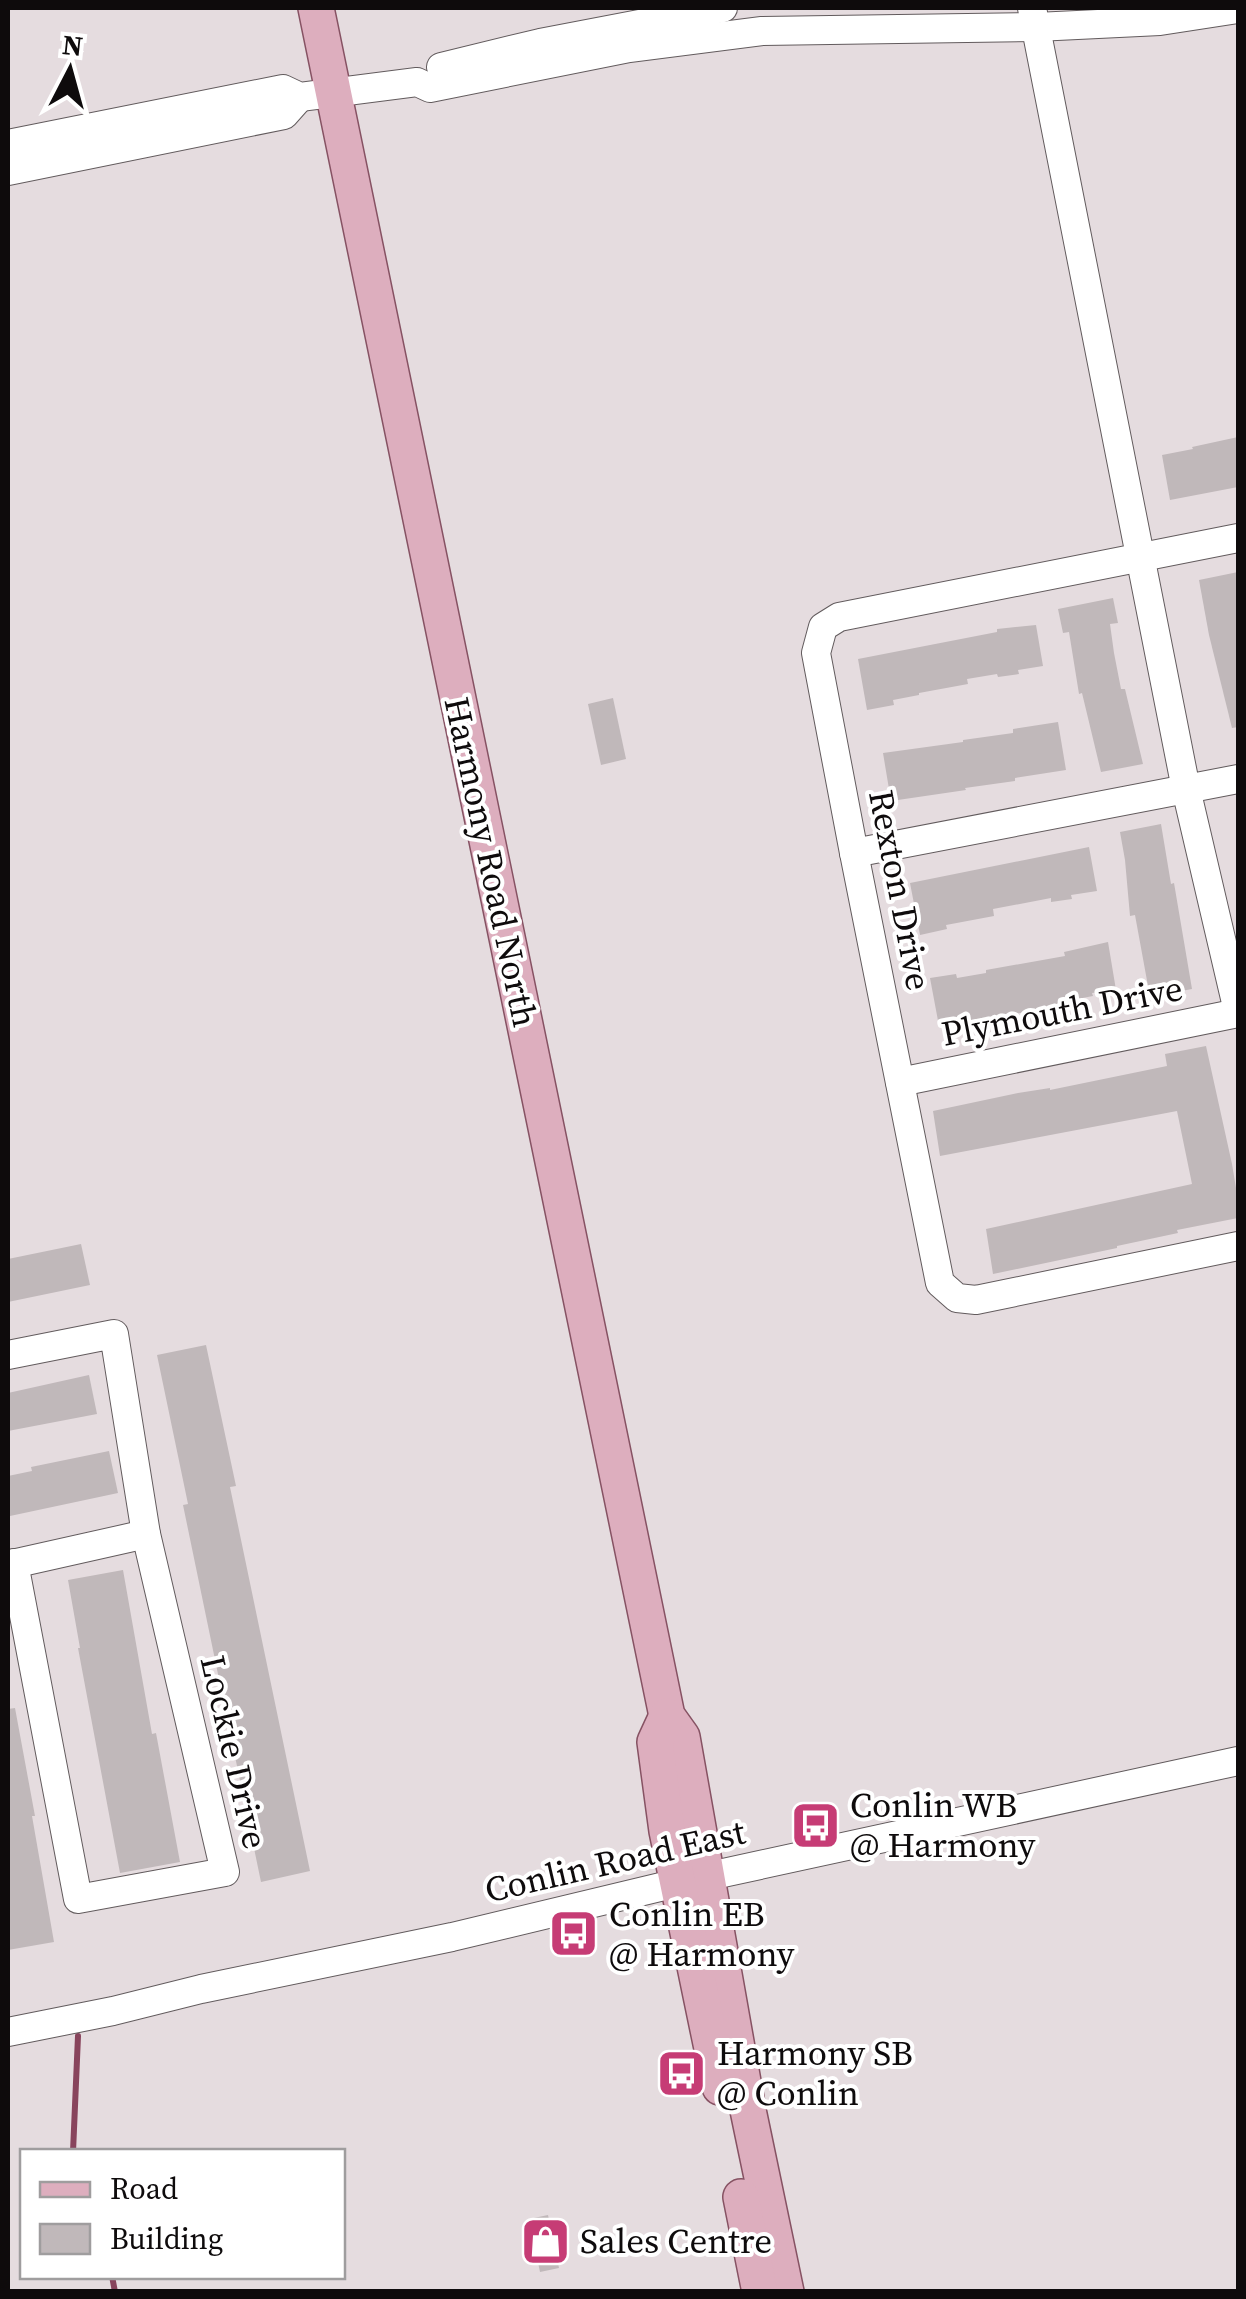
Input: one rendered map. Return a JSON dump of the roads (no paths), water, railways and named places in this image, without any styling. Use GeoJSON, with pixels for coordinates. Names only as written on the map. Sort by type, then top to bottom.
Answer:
{"type":"FeatureCollection","features":[{"type":"Feature","properties":{"kind":"main road","name":"Harmony Road North"},"geometry":{"type":"LineString","coordinates":[[316,8],[316,95],[667,1716],[682,1737],[692,1880],[760,2292]]}},
{"type":"Feature","properties":{"kind":"main road","name":"Harmony Road North"},"geometry":{"type":"LineString","coordinates":[[692,1880],[748,2110],[786,2292]]}},
{"type":"Feature","properties":{"kind":"street"},"geometry":{"type":"LineString","coordinates":[[417,82],[426,71],[723,8]]}},
{"type":"Feature","properties":{"kind":"street"},"geometry":{"type":"LineString","coordinates":[[8,144],[283,89],[316,95],[417,82],[430,88],[629,48],[762,31],[1034,18],[1160,21],[1238,9]]}},
{"type":"Feature","properties":{"kind":"street"},"geometry":{"type":"LineString","coordinates":[[1034,18],[1186,789],[1238,1012]]}},
{"type":"Feature","properties":{"kind":"street"},"geometry":{"type":"LineString","coordinates":[[8,172],[284,115],[316,95]]}},
{"type":"Feature","properties":{"kind":"street","name":"Rexton Drive"},"geometry":{"type":"LineString","coordinates":[[1238,538],[838,617],[823,627],[816,653],[940,1283],[957,1298],[976,1300],[1238,1246]]}},
{"type":"Feature","properties":{"kind":"street"},"geometry":{"type":"LineString","coordinates":[[854,853],[1238,779]]}},
{"type":"Feature","properties":{"kind":"street","name":"Plymouth Drive"},"geometry":{"type":"LineString","coordinates":[[900,1082],[1238,1012]]}},
{"type":"Feature","properties":{"kind":"street","name":"Lockie Drive"},"geometry":{"type":"LineString","coordinates":[[8,1355],[114,1334],[146,1534],[225,1872],[78,1899],[11,1564]]}},
{"type":"Feature","properties":{"kind":"street"},"geometry":{"type":"LineString","coordinates":[[11,1564],[146,1534]]}},
{"type":"Feature","properties":{"kind":"street","name":"Conlin Road East"},"geometry":{"type":"LineString","coordinates":[[8,2032],[1238,1761]]}},
{"type":"Feature","properties":{"kind":"waterway"},"geometry":{"type":"LineString","coordinates":[[73,2149],[78,2036]]}},
{"type":"Feature","properties":{"kind":"waterway"},"geometry":{"type":"LineString","coordinates":[[113,2279],[115,2292]]}},
{"type":"Feature","properties":{"kind":"place","name":"Conlin WB @ Harmony"},"geometry":{"type":"Point","coordinates":[815,1825]}},
{"type":"Feature","properties":{"kind":"place","name":"Conlin EB @ Harmony"},"geometry":{"type":"Point","coordinates":[574,1934]}},
{"type":"Feature","properties":{"kind":"place","name":"Harmony SB @ Conlin"},"geometry":{"type":"Point","coordinates":[682,2073]}},
{"type":"Feature","properties":{"kind":"place","name":"Sales Centre"},"geometry":{"type":"Point","coordinates":[545,2241]}}]}
